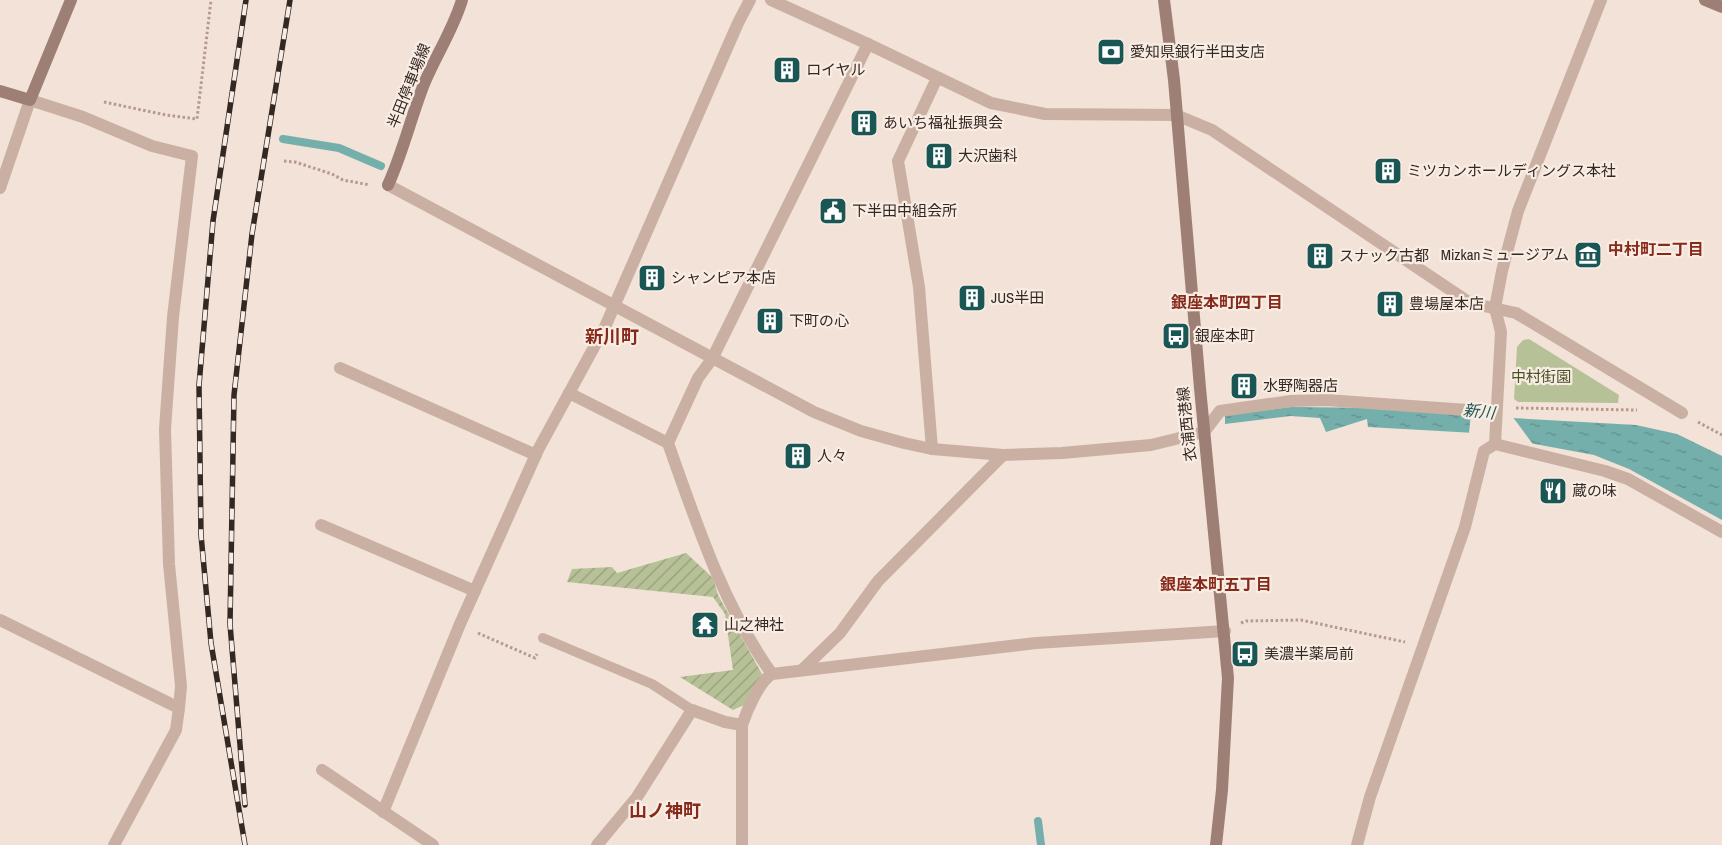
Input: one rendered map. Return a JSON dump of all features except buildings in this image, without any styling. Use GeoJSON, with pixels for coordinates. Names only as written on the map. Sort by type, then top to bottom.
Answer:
{"type":"FeatureCollection","features":[{"type":"Feature","properties":{"kind":"main road"},"geometry":{"type":"LineString","coordinates":[[0,91],[30,100],[71,0]]}},
{"type":"Feature","properties":{"kind":"main road","name":"半田停車場線"},"geometry":{"type":"LineString","coordinates":[[388,184],[398,161],[425,81],[457,17],[462,0]]}},
{"type":"Feature","properties":{"kind":"main road","name":"衣浦西港線"},"geometry":{"type":"LineString","coordinates":[[1164,0],[1174,80],[1204,432],[1225,631],[1228,678],[1222,790],[1216,845]]}},
{"type":"Feature","properties":{"kind":"main road"},"geometry":{"type":"LineString","coordinates":[[1705,0],[1722,7]]}},
{"type":"Feature","properties":{"kind":"street"},"geometry":{"type":"LineString","coordinates":[[383,812],[460,624],[536,455],[605,327],[750,0]]}},
{"type":"Feature","properties":{"kind":"street"},"geometry":{"type":"LineString","coordinates":[[771,0],[991,103],[1045,114],[1176,116],[1212,130],[1470,303],[1516,313],[1682,413]]}},
{"type":"Feature","properties":{"kind":"street"},"geometry":{"type":"LineString","coordinates":[[1357,845],[1370,797],[1465,527],[1484,451],[1495,442],[1501,332],[1495,308],[1502,271],[1518,212],[1601,0]]}},
{"type":"Feature","properties":{"kind":"street"},"geometry":{"type":"LineString","coordinates":[[668,443],[698,378],[712,359],[868,44]]}},
{"type":"Feature","properties":{"kind":"street"},"geometry":{"type":"LineString","coordinates":[[932,449],[919,287],[898,161],[937,78]]}},
{"type":"Feature","properties":{"kind":"street"},"geometry":{"type":"LineString","coordinates":[[0,188],[30,100],[83,117],[152,146],[192,156],[173,317],[165,430],[169,564],[181,686],[179,708],[176,730],[114,845]]}},
{"type":"Feature","properties":{"kind":"street"},"geometry":{"type":"LineString","coordinates":[[388,184],[814,412],[861,431],[932,449],[1002,455],[1062,453],[1151,445],[1204,432],[1220,411],[1291,401],[1326,400],[1496,413]]}},
{"type":"Feature","properties":{"kind":"street"},"geometry":{"type":"LineString","coordinates":[[340,368],[536,455]]}},
{"type":"Feature","properties":{"kind":"street"},"geometry":{"type":"LineString","coordinates":[[569,393],[668,443],[694,516],[730,602],[772,674]]}},
{"type":"Feature","properties":{"kind":"street"},"geometry":{"type":"LineString","coordinates":[[1495,442],[1605,471],[1628,479],[1722,532]]}},
{"type":"Feature","properties":{"kind":"street"},"geometry":{"type":"LineString","coordinates":[[802,670],[840,633],[878,581],[1002,455]]}},
{"type":"Feature","properties":{"kind":"street"},"geometry":{"type":"LineString","coordinates":[[320,525],[475,591]]}},
{"type":"Feature","properties":{"kind":"street"},"geometry":{"type":"LineString","coordinates":[[0,620],[179,708]]}},
{"type":"Feature","properties":{"kind":"street"},"geometry":{"type":"LineString","coordinates":[[742,845],[742,725],[746,713],[765,678],[772,674],[1036,643],[1225,631]]}},
{"type":"Feature","properties":{"kind":"street"},"geometry":{"type":"LineString","coordinates":[[597,845],[637,797],[692,710],[725,722],[742,725]]}},
{"type":"Feature","properties":{"kind":"street"},"geometry":{"type":"LineString","coordinates":[[322,770],[433,845]]}},
{"type":"Feature","properties":{"kind":"lane"},"geometry":{"type":"LineString","coordinates":[[543,638],[652,684],[692,710]]}},
{"type":"Feature","properties":{"kind":"path"},"geometry":{"type":"LineString","coordinates":[[97,101],[166,116],[197,119],[211,0]]}},
{"type":"Feature","properties":{"kind":"path"},"geometry":{"type":"LineString","coordinates":[[284,161],[295,162],[332,174],[343,180],[369,185],[388,184]]}},
{"type":"Feature","properties":{"kind":"path"},"geometry":{"type":"LineString","coordinates":[[1496,413],[1522,408],[1646,411]]}},
{"type":"Feature","properties":{"kind":"path"},"geometry":{"type":"LineString","coordinates":[[1682,413],[1722,435]]}},
{"type":"Feature","properties":{"kind":"path"},"geometry":{"type":"LineString","coordinates":[[1225,631],[1246,621],[1301,620],[1422,646]]}},
{"type":"Feature","properties":{"kind":"path"},"geometry":{"type":"LineString","coordinates":[[460,624],[535,658],[543,638]]}},
{"type":"Feature","properties":{"kind":"green space","name":"中村街園"},"geometry":{"type":"Polygon","coordinates":[[[1529,339],[1619,395],[1618,403],[1518,402],[1514,399],[1517,347],[1523,340],[1529,339]]]}},
{"type":"Feature","properties":{"kind":"green space"},"geometry":{"type":"Polygon","coordinates":[[[686,553],[713,578],[718,595],[762,674],[744,705],[733,710],[680,677],[733,670],[725,614],[713,597],[567,582],[572,569],[612,567],[617,573],[686,553]]]}},
{"type":"Feature","properties":{"kind":"water"},"geometry":{"type":"Polygon","coordinates":[[[1291,407],[1384,408],[1475,416],[1636,425],[1677,434],[1722,456],[1722,520],[1629,469],[1594,455],[1475,433],[1368,427],[1367,419],[1326,432],[1320,418],[1291,416],[1225,424],[1225,415],[1291,407]]]}},
{"type":"Feature","properties":{"kind":"pier"},"geometry":{"type":"Polygon","coordinates":[[[1471,414],[1512,416],[1535,447],[1469,433],[1471,414]]]}},
{"type":"Feature","properties":{"kind":"waterway"},"geometry":{"type":"LineString","coordinates":[[283,139],[339,148],[381,166]]}},
{"type":"Feature","properties":{"kind":"waterway"},"geometry":{"type":"LineString","coordinates":[[1038,821],[1041,845]]}},
{"type":"Feature","properties":{"kind":"railway"},"geometry":{"type":"LineString","coordinates":[[245,845],[211,643],[201,535],[199,385],[213,221],[246,0]]}},
{"type":"Feature","properties":{"kind":"railway"},"geometry":{"type":"LineString","coordinates":[[245,805],[230,624],[234,395],[252,234],[290,0]]}},
{"type":"Feature","properties":{"kind":"place","name":"愛知県銀行半田支店"},"geometry":{"type":"Point","coordinates":[1111,52]}},
{"type":"Feature","properties":{"kind":"place","name":"ロイヤル"},"geometry":{"type":"Point","coordinates":[787,70]}},
{"type":"Feature","properties":{"kind":"place","name":"あいち福祉振興会"},"geometry":{"type":"Point","coordinates":[864,123]}},
{"type":"Feature","properties":{"kind":"place","name":"大沢歯科"},"geometry":{"type":"Point","coordinates":[939,156]}},
{"type":"Feature","properties":{"kind":"place","name":"ミツカンホールディングス本社"},"geometry":{"type":"Point","coordinates":[1388,171]}},
{"type":"Feature","properties":{"kind":"place","name":"下半田中組会所"},"geometry":{"type":"Point","coordinates":[833,211]}},
{"type":"Feature","properties":{"kind":"place","name":"Mizkanミュージアム"},"geometry":{"type":"Point","coordinates":[1588,255]}},
{"type":"Feature","properties":{"kind":"place","name":"スナック古都"},"geometry":{"type":"Point","coordinates":[1320,256]}},
{"type":"Feature","properties":{"kind":"place","name":"シャンピア本店"},"geometry":{"type":"Point","coordinates":[652,278]}},
{"type":"Feature","properties":{"kind":"place","name":"JUS半田"},"geometry":{"type":"Point","coordinates":[972,298]}},
{"type":"Feature","properties":{"kind":"place","name":"豊場屋本店"},"geometry":{"type":"Point","coordinates":[1390,304]}},
{"type":"Feature","properties":{"kind":"place","name":"下町の心"},"geometry":{"type":"Point","coordinates":[770,321]}},
{"type":"Feature","properties":{"kind":"place","name":"銀座本町"},"geometry":{"type":"Point","coordinates":[1176,336]}},
{"type":"Feature","properties":{"kind":"place","name":"水野陶器店"},"geometry":{"type":"Point","coordinates":[1244,386]}},
{"type":"Feature","properties":{"kind":"place","name":"人々"},"geometry":{"type":"Point","coordinates":[798,456]}},
{"type":"Feature","properties":{"kind":"place","name":"蔵の味"},"geometry":{"type":"Point","coordinates":[1553,491]}},
{"type":"Feature","properties":{"kind":"place","name":"山之神社"},"geometry":{"type":"Point","coordinates":[705,625]}},
{"type":"Feature","properties":{"kind":"place","name":"美濃半薬局前"},"geometry":{"type":"Point","coordinates":[1245,654]}},
{"type":"Feature","properties":{"kind":"district","name":"中村町二丁目"},"geometry":{"type":"Point","coordinates":[1656,249]}},
{"type":"Feature","properties":{"kind":"district","name":"銀座本町四丁目"},"geometry":{"type":"Point","coordinates":[1227,302]}},
{"type":"Feature","properties":{"kind":"district","name":"新川町"},"geometry":{"type":"Point","coordinates":[612,337]}},
{"type":"Feature","properties":{"kind":"district","name":"銀座本町五丁目"},"geometry":{"type":"Point","coordinates":[1216,584]}},
{"type":"Feature","properties":{"kind":"district","name":"山ノ神町"},"geometry":{"type":"Point","coordinates":[665,811]}},
{"type":"Feature","properties":{"kind":"water label","name":"新川"},"geometry":{"type":"Point","coordinates":[1479,411]}}]}
